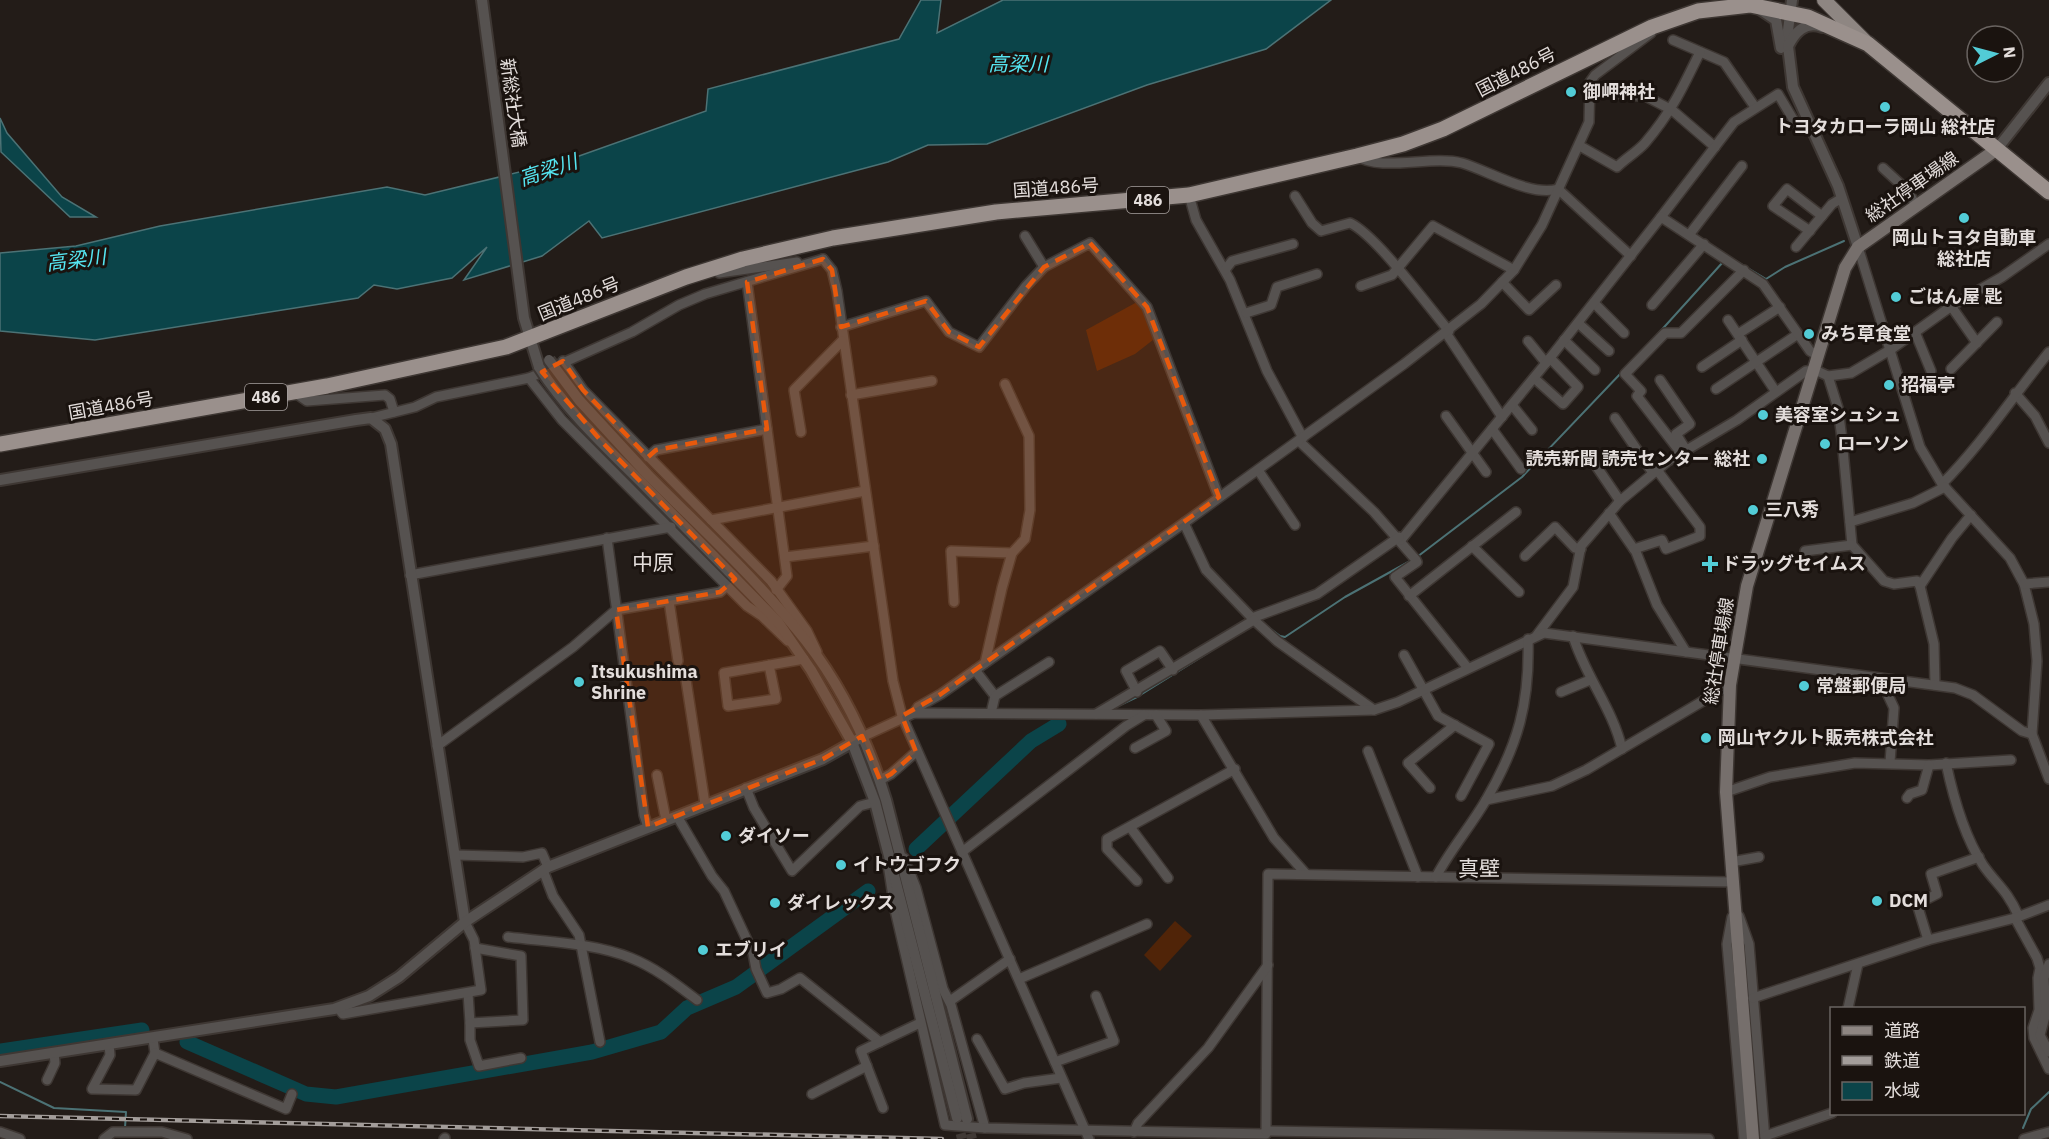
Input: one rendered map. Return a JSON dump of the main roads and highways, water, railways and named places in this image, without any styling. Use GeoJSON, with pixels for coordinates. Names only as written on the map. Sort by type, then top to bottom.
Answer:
{"type":"FeatureCollection","features":[{"type":"Feature","properties":{"kind":"highway","name":"国道486号"},"geometry":{"type":"LineString","coordinates":[[0,444],[294,392],[488,351],[530,339],[686,277],[765,254],[930,220],[1189,195],[1357,156],[1403,144],[1443,129],[1652,27],[1698,11],[1749,3],[1792,6],[1868,44],[2049,192]]}},
{"type":"Feature","properties":{"kind":"main road"},"geometry":{"type":"LineString","coordinates":[[1824,0],[1868,44]]}},
{"type":"Feature","properties":{"kind":"main road","name":"総社停車場線"},"geometry":{"type":"LineString","coordinates":[[1761,1138],[1744,1036],[1726,792],[1730,685],[1748,586],[1845,268],[1858,247],[1997,149]]}},
{"type":"Feature","properties":{"kind":"water","name":"高梁川"},"geometry":{"type":"Polygon","coordinates":[[[921,0],[941,0],[937,33],[1003,0],[1331,0],[1266,49],[1147,85],[987,144],[928,145],[888,162],[602,238],[589,221],[542,256],[464,280],[487,247],[452,278],[397,289],[374,285],[358,298],[95,340],[0,331],[0,253],[76,246],[160,226],[387,187],[425,195],[565,161],[706,111],[708,89],[899,39],[921,0]]]}},
{"type":"Feature","properties":{"kind":"water","name":"高梁川"},"geometry":{"type":"Polygon","coordinates":[[[0,118],[7,133],[62,197],[96,217],[70,217],[1,152],[0,118]]]}},
{"type":"Feature","properties":{"kind":"waterway"},"geometry":{"type":"LineString","coordinates":[[1736,261],[1766,279],[1785,267],[1844,241]]}},
{"type":"Feature","properties":{"kind":"waterway"},"geometry":{"type":"LineString","coordinates":[[1657,335],[1723,262]]}},
{"type":"Feature","properties":{"kind":"waterway"},"geometry":{"type":"LineString","coordinates":[[1417,557],[1522,477],[1622,372]]}},
{"type":"Feature","properties":{"kind":"waterway"},"geometry":{"type":"LineString","coordinates":[[1260,621],[1280,636],[1285,637],[1345,597],[1412,560]]}},
{"type":"Feature","properties":{"kind":"waterway"},"geometry":{"type":"LineString","coordinates":[[1118,706],[1137,697],[1211,651]]}},
{"type":"Feature","properties":{"kind":"waterway"},"geometry":{"type":"LineString","coordinates":[[916,849],[1031,741],[1059,724]]}},
{"type":"Feature","properties":{"kind":"waterway"},"geometry":{"type":"LineString","coordinates":[[187,1042],[306,1094],[336,1097],[592,1052],[661,1032],[687,1008],[736,987],[868,891]]}},
{"type":"Feature","properties":{"kind":"waterway"},"geometry":{"type":"LineString","coordinates":[[0,1051],[142,1030]]}},
{"type":"Feature","properties":{"kind":"waterway"},"geometry":{"type":"LineString","coordinates":[[0,1082],[54,1108],[126,1112],[125,1128]]}},
{"type":"Feature","properties":{"kind":"waterway"},"geometry":{"type":"LineString","coordinates":[[2023,1128],[2031,1109],[2049,1092]]}},
{"type":"Feature","properties":{"kind":"tunnel"},"geometry":{"type":"LineString","coordinates":[[957,1119],[962,1139]]}},
{"type":"Feature","properties":{"kind":"tunnel"},"geometry":{"type":"LineString","coordinates":[[967,1119],[972,1139]]}},
{"type":"Feature","properties":{"kind":"railway"},"geometry":{"type":"LineString","coordinates":[[0,1116],[942,1139]]}},
{"type":"Feature","properties":{"kind":"place","name":"御岬神社"},"geometry":{"type":"Point","coordinates":[1571,92]}},
{"type":"Feature","properties":{"kind":"place","name":"トヨタカローラ岡山 総社店"},"geometry":{"type":"Point","coordinates":[1885,107]}},
{"type":"Feature","properties":{"kind":"place","name":"岡山トヨタ自動車 総社店"},"geometry":{"type":"Point","coordinates":[1964,218]}},
{"type":"Feature","properties":{"kind":"place","name":"ごはん屋 匙"},"geometry":{"type":"Point","coordinates":[1896,297]}},
{"type":"Feature","properties":{"kind":"place","name":"みち草食堂"},"geometry":{"type":"Point","coordinates":[1809,334]}},
{"type":"Feature","properties":{"kind":"place","name":"招福亭"},"geometry":{"type":"Point","coordinates":[1889,385]}},
{"type":"Feature","properties":{"kind":"place","name":"美容室シュシュ"},"geometry":{"type":"Point","coordinates":[1763,415]}},
{"type":"Feature","properties":{"kind":"place","name":"ローソン"},"geometry":{"type":"Point","coordinates":[1825,444]}},
{"type":"Feature","properties":{"kind":"place","name":"読売新聞 読売センター 総社"},"geometry":{"type":"Point","coordinates":[1762,459]}},
{"type":"Feature","properties":{"kind":"place","name":"三八秀"},"geometry":{"type":"Point","coordinates":[1753,510]}},
{"type":"Feature","properties":{"kind":"place","name":"ドラッグセイムス"},"geometry":{"type":"Point","coordinates":[1710,564]}},
{"type":"Feature","properties":{"kind":"place","name":"Itsukushima Shrine"},"geometry":{"type":"Point","coordinates":[579,682]}},
{"type":"Feature","properties":{"kind":"place","name":"常盤郵便局"},"geometry":{"type":"Point","coordinates":[1804,686]}},
{"type":"Feature","properties":{"kind":"place","name":"岡山ヤクルト販売株式会社"},"geometry":{"type":"Point","coordinates":[1706,738]}},
{"type":"Feature","properties":{"kind":"place","name":"ダイソー"},"geometry":{"type":"Point","coordinates":[726,836]}},
{"type":"Feature","properties":{"kind":"place","name":"イトウゴフク"},"geometry":{"type":"Point","coordinates":[841,865]}},
{"type":"Feature","properties":{"kind":"place","name":"DCM"},"geometry":{"type":"Point","coordinates":[1877,901]}},
{"type":"Feature","properties":{"kind":"place","name":"ダイレックス"},"geometry":{"type":"Point","coordinates":[775,903]}},
{"type":"Feature","properties":{"kind":"place","name":"エブリイ"},"geometry":{"type":"Point","coordinates":[703,950]}},
{"type":"Feature","properties":{"kind":"district","name":"中原"},"geometry":{"type":"Point","coordinates":[653,563]}},
{"type":"Feature","properties":{"kind":"district","name":"真壁"},"geometry":{"type":"Point","coordinates":[1479,869]}}]}
